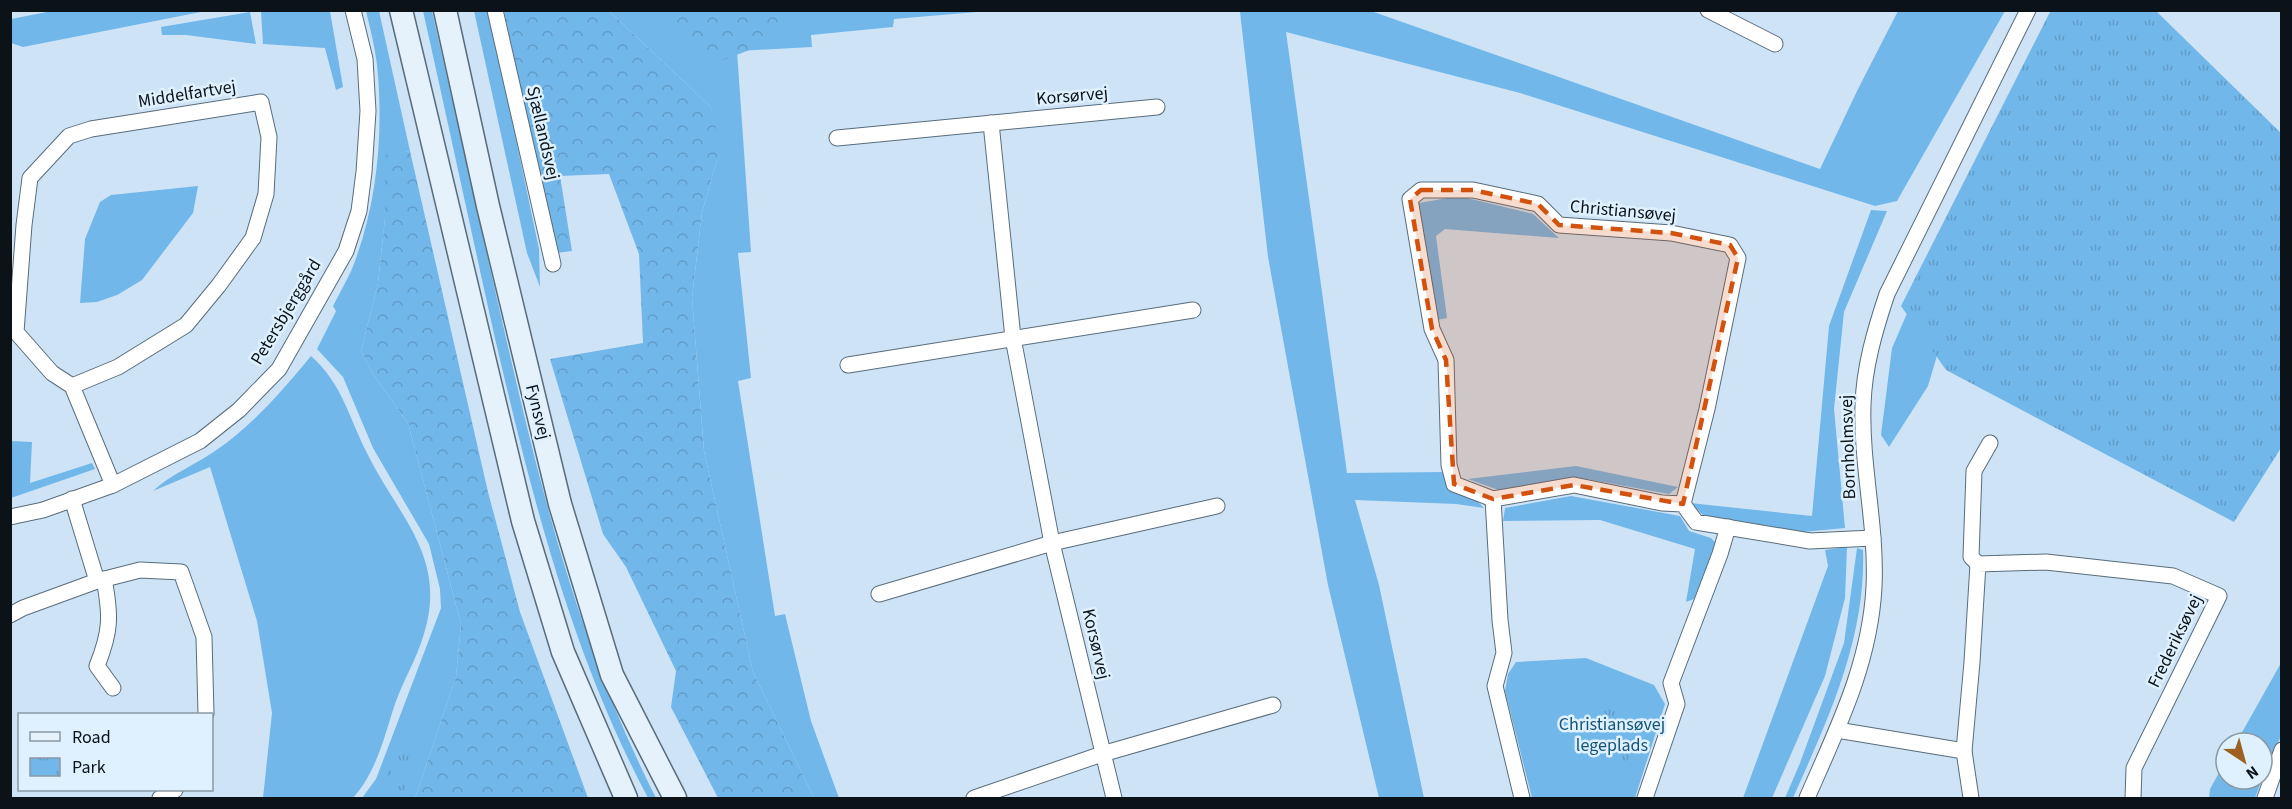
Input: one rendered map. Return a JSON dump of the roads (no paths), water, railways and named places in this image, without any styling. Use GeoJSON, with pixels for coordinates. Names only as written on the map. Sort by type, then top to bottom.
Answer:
{"type":"FeatureCollection","features":[{"type":"Feature","properties":{"kind":"main road"},"geometry":{"type":"LineString","coordinates":[[401,10],[523,521],[563,652],[626,798]]}},
{"type":"Feature","properties":{"kind":"main road","name":"Fynsvej"},"geometry":{"type":"LineString","coordinates":[[445,10],[488,206],[560,504],[612,675],[675,798]]}},
{"type":"Feature","properties":{"kind":"street","name":"Petersbjerggård"},"geometry":{"type":"LineString","coordinates":[[10,517],[43,510],[113,485],[200,441],[239,410],[279,369],[346,251],[359,211],[368,111],[364,59],[353,10]]}},
{"type":"Feature","properties":{"kind":"street","name":"Sjællandsvej"},"geometry":{"type":"LineString","coordinates":[[495,10],[553,264]]}},
{"type":"Feature","properties":{"kind":"street"},"geometry":{"type":"LineString","coordinates":[[1708,10],[1775,44]]}},
{"type":"Feature","properties":{"kind":"street","name":"Bornholmsvej"},"geometry":{"type":"LineString","coordinates":[[1807,798],[1860,671],[1869,630],[1874,587],[1873,538],[1863,405],[1868,363],[1877,323],[1887,294],[1924,217],[2028,10]]}},
{"type":"Feature","properties":{"kind":"street","name":"Middelfartvej"},"geometry":{"type":"LineString","coordinates":[[261,102],[268,137],[266,194],[253,238],[186,325],[118,367],[72,386],[52,373],[16,332],[30,178],[69,136],[92,129],[261,102]]}},
{"type":"Feature","properties":{"kind":"street","name":"Korsørvej"},"geometry":{"type":"LineString","coordinates":[[837,138],[1157,107]]}},
{"type":"Feature","properties":{"kind":"street","name":"Korsørvej"},"geometry":{"type":"LineString","coordinates":[[991,123],[1013,338],[1052,543],[1114,798]]}},
{"type":"Feature","properties":{"kind":"street","name":"Christiansøvej"},"geometry":{"type":"LineString","coordinates":[[1493,499],[1454,484],[1449,465],[1446,360],[1432,329],[1410,199],[1420,190],[1473,190],[1538,204],[1559,225],[1671,233],[1730,244],[1738,258],[1707,409],[1683,504]]}},
{"type":"Feature","properties":{"kind":"street"},"geometry":{"type":"LineString","coordinates":[[848,366],[1192,310]]}},
{"type":"Feature","properties":{"kind":"street"},"geometry":{"type":"LineString","coordinates":[[72,386],[113,485]]}},
{"type":"Feature","properties":{"kind":"street"},"geometry":{"type":"LineString","coordinates":[[1971,798],[1964,751],[1978,564],[1971,557],[1974,471],[1990,443]]}},
{"type":"Feature","properties":{"kind":"street"},"geometry":{"type":"LineString","coordinates":[[1522,798],[1495,686],[1504,653],[1493,499],[1574,485],[1662,503],[1683,504],[1696,522],[1810,541],[1873,538]]}},
{"type":"Feature","properties":{"kind":"street"},"geometry":{"type":"LineString","coordinates":[[72,499],[109,605],[107,639],[97,666],[113,688]]}},
{"type":"Feature","properties":{"kind":"street"},"geometry":{"type":"LineString","coordinates":[[879,594],[1052,543],[1217,506]]}},
{"type":"Feature","properties":{"kind":"street"},"geometry":{"type":"LineString","coordinates":[[1645,798],[1677,704],[1671,683],[1720,554],[1728,526]]}},
{"type":"Feature","properties":{"kind":"street","name":"Frederiksøvej"},"geometry":{"type":"LineString","coordinates":[[1978,564],[2046,562],[2173,576],[2219,596],[2134,768],[2133,798]]}},
{"type":"Feature","properties":{"kind":"street"},"geometry":{"type":"LineString","coordinates":[[10,615],[23,608],[100,580],[140,570],[181,572],[204,637],[206,713]]}},
{"type":"Feature","properties":{"kind":"street"},"geometry":{"type":"LineString","coordinates":[[974,798],[1102,754],[1273,705]]}},
{"type":"Feature","properties":{"kind":"street"},"geometry":{"type":"LineString","coordinates":[[1837,730],[1964,751]]}},
{"type":"Feature","properties":{"kind":"street"},"geometry":{"type":"LineString","coordinates":[[2265,798],[2282,750]]}},
{"type":"Feature","properties":{"kind":"park label","name":"Christiansøvej legeplads"},"geometry":{"type":"Point","coordinates":[1612,734]}}]}
